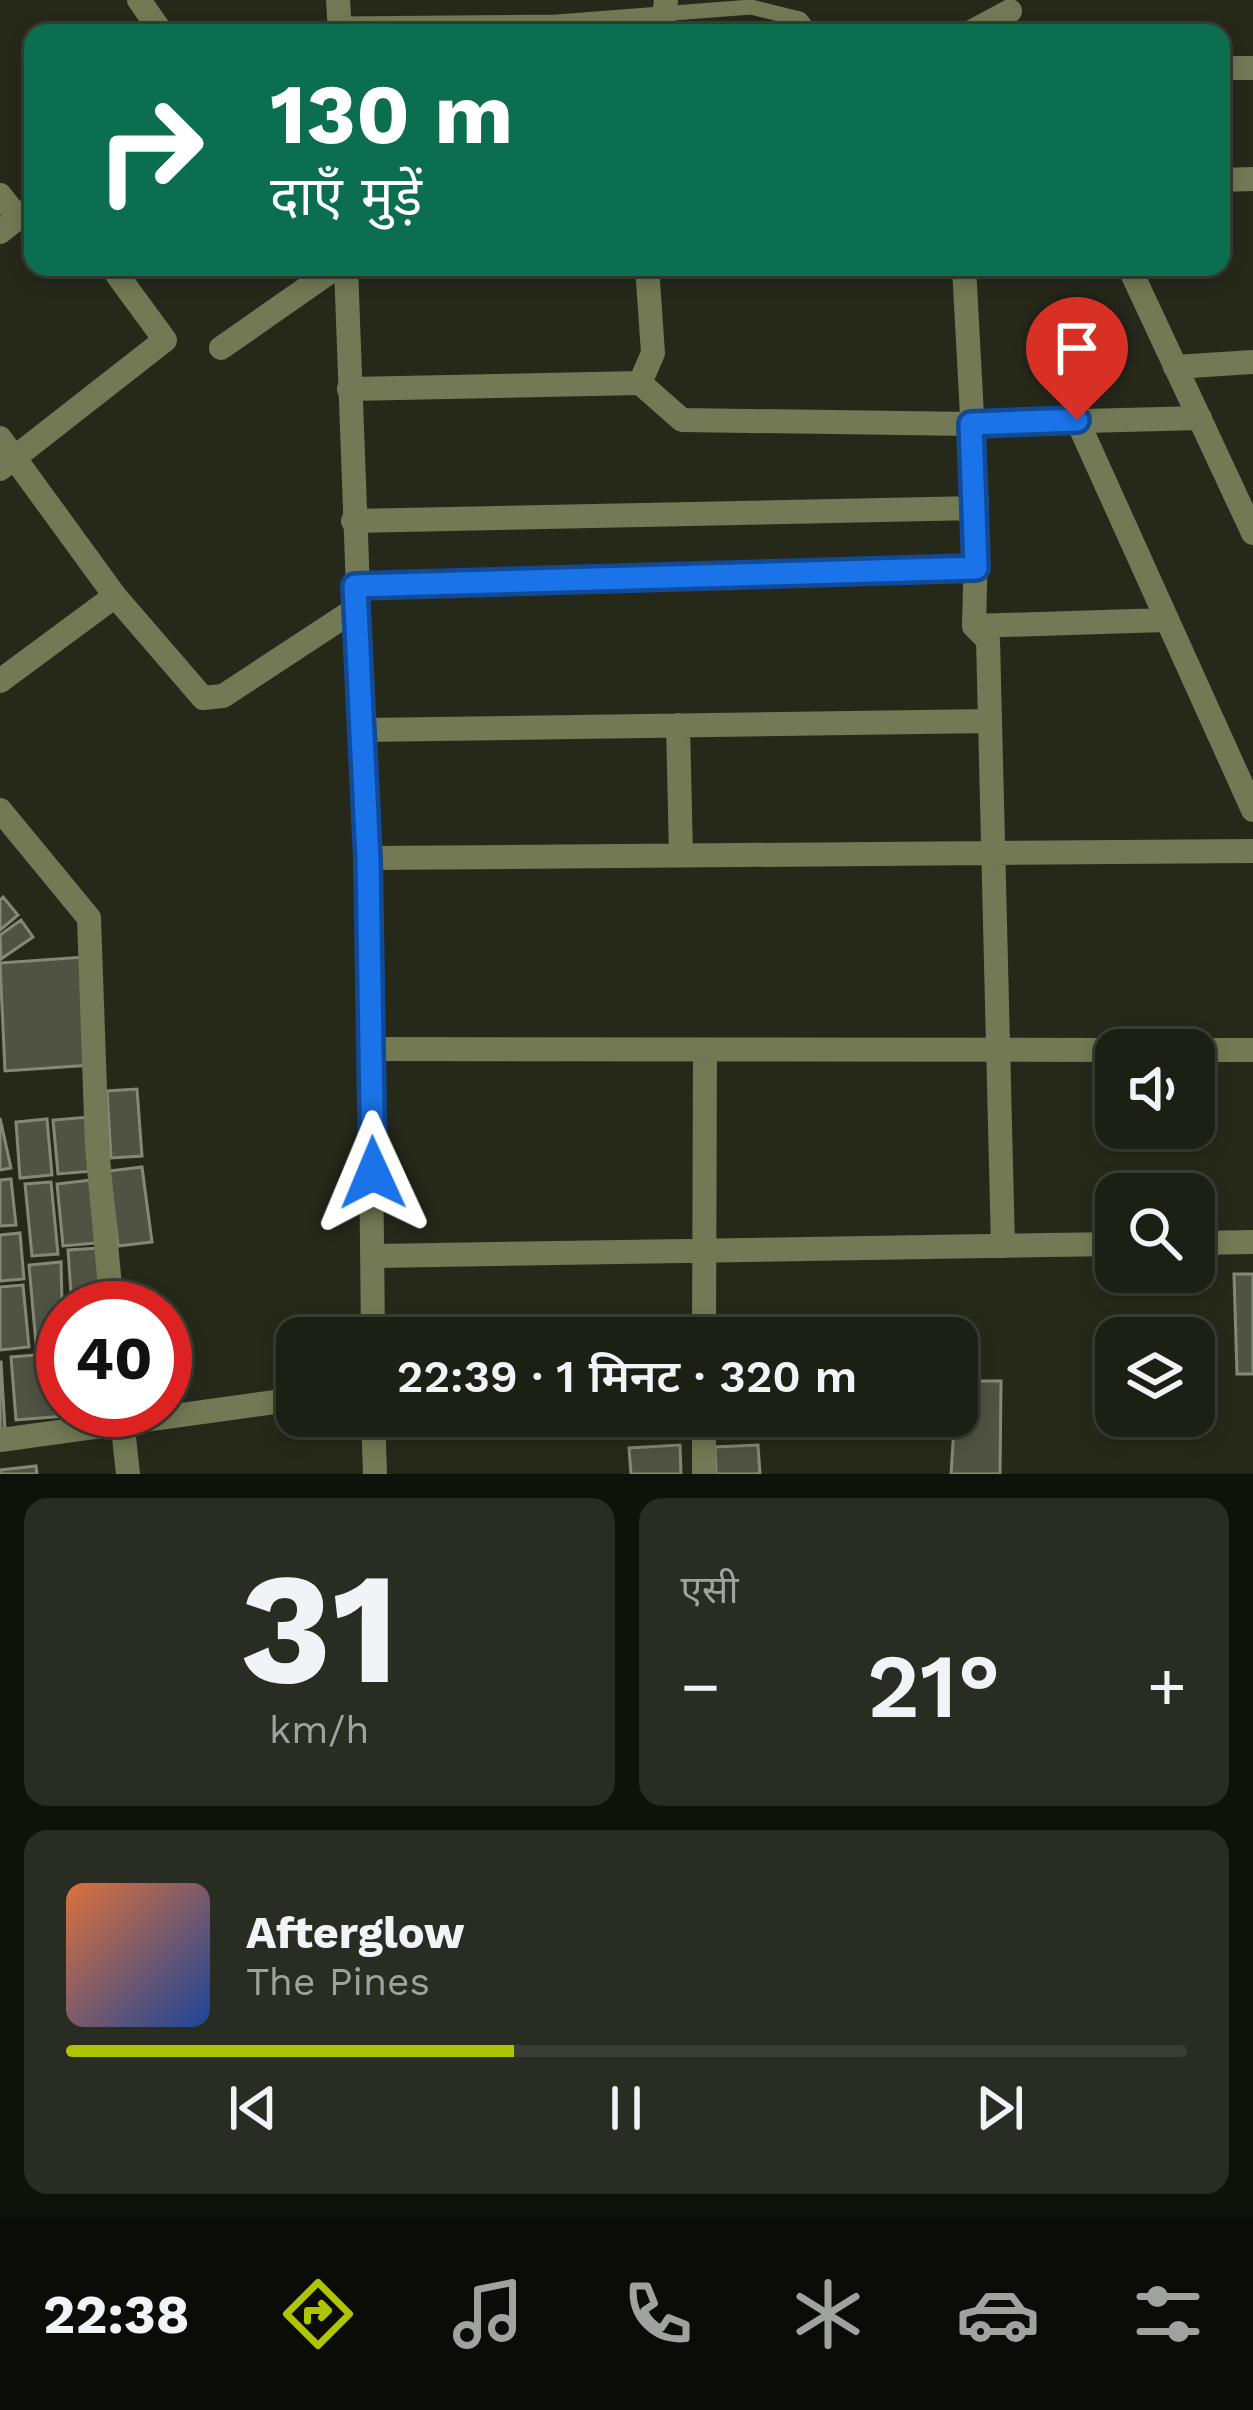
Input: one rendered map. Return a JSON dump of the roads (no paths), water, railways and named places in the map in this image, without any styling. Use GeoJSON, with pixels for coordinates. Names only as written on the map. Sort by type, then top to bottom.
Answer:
{"type":"FeatureCollection","features":[{"type":"Feature","properties":{"kind":"street"},"geometry":{"type":"LineString","coordinates":[[0,195],[17,219]]}},
{"type":"Feature","properties":{"kind":"street"},"geometry":{"type":"LineString","coordinates":[[118,276],[165,340],[5,455],[115,596],[197,694],[210,700],[356,597],[976,568]]}},
{"type":"Feature","properties":{"kind":"street"},"geometry":{"type":"LineString","coordinates":[[221,348],[329,276]]}},
{"type":"Feature","properties":{"kind":"street"},"geometry":{"type":"LineString","coordinates":[[343,276],[368,859],[373,1317]]}},
{"type":"Feature","properties":{"kind":"street"},"geometry":{"type":"LineString","coordinates":[[640,383],[653,352],[648,276]]}},
{"type":"Feature","properties":{"kind":"street"},"geometry":{"type":"LineString","coordinates":[[964,276],[977,508],[974,626],[988,640],[1003,1246]]}},
{"type":"Feature","properties":{"kind":"street"},"geometry":{"type":"LineString","coordinates":[[1133,276],[1199,418],[1247,506],[1253,533]]}},
{"type":"Feature","properties":{"kind":"street"},"geometry":{"type":"LineString","coordinates":[[1175,367],[1253,362]]}},
{"type":"Feature","properties":{"kind":"street"},"geometry":{"type":"LineString","coordinates":[[349,389],[640,383],[682,420],[971,424],[1199,418]]}},
{"type":"Feature","properties":{"kind":"street"},"geometry":{"type":"LineString","coordinates":[[1077,420],[1253,810]]}},
{"type":"Feature","properties":{"kind":"street"},"geometry":{"type":"LineString","coordinates":[[353,521],[977,508]]}},
{"type":"Feature","properties":{"kind":"street"},"geometry":{"type":"LineString","coordinates":[[0,681],[115,596]]}},
{"type":"Feature","properties":{"kind":"street"},"geometry":{"type":"LineString","coordinates":[[974,626],[1165,620]]}},
{"type":"Feature","properties":{"kind":"street"},"geometry":{"type":"LineString","coordinates":[[364,730],[990,721]]}},
{"type":"Feature","properties":{"kind":"street"},"geometry":{"type":"LineString","coordinates":[[678,725],[681,856]]}},
{"type":"Feature","properties":{"kind":"street"},"geometry":{"type":"LineString","coordinates":[[0,810],[89,918],[97,1147],[109,1281]]}},
{"type":"Feature","properties":{"kind":"street"},"geometry":{"type":"LineString","coordinates":[[368,859],[1253,851]]}},
{"type":"Feature","properties":{"kind":"street"},"geometry":{"type":"LineString","coordinates":[[370,1049],[1095,1050]]}},
{"type":"Feature","properties":{"kind":"street"},"geometry":{"type":"LineString","coordinates":[[704,1317],[706,1050]]}},
{"type":"Feature","properties":{"kind":"street"},"geometry":{"type":"LineString","coordinates":[[1215,1050],[1253,1050]]}},
{"type":"Feature","properties":{"kind":"street"},"geometry":{"type":"LineString","coordinates":[[1215,1243],[1253,1242]]}},
{"type":"Feature","properties":{"kind":"street"},"geometry":{"type":"LineString","coordinates":[[374,1256],[1095,1244]]}},
{"type":"Feature","properties":{"kind":"street"},"geometry":{"type":"LineString","coordinates":[[192,1408],[276,1401]]}},
{"type":"Feature","properties":{"kind":"street"},"geometry":{"type":"LineString","coordinates":[[0,1440],[36,1432]]}},
{"type":"Feature","properties":{"kind":"street"},"geometry":{"type":"LineString","coordinates":[[124,1437],[128,1474]]}},
{"type":"Feature","properties":{"kind":"street"},"geometry":{"type":"LineString","coordinates":[[374,1437],[375,1474]]}},
{"type":"Feature","properties":{"kind":"street"},"geometry":{"type":"LineString","coordinates":[[704,1437],[704,1474]]}},
{"type":"Feature","properties":{"kind":"lane"},"geometry":{"type":"LineString","coordinates":[[339,19],[557,22],[751,7],[804,24]]}}]}
